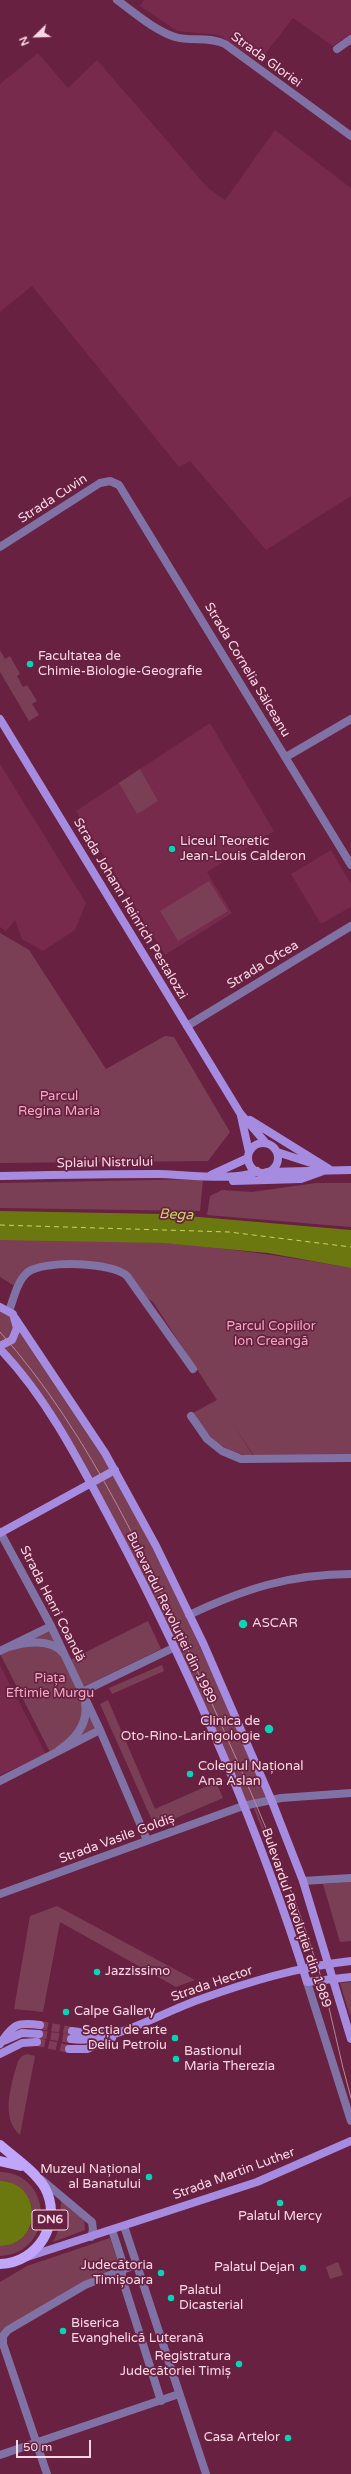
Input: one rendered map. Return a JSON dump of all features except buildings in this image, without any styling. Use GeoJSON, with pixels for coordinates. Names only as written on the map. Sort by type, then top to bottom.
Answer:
{"type":"FeatureCollection","features":[{"type":"Feature","properties":{"kind":"main road","name":"DN6"},"geometry":{"type":"LineString","coordinates":[[0,2145],[40,2180],[46,2192],[51,2209],[50,2222],[38,2246],[16,2261],[0,2266]]}},
{"type":"Feature","properties":{"kind":"main road","name":"DN6"},"geometry":{"type":"LineString","coordinates":[[0,2161],[14,2163],[30,2171]]}},
{"type":"Feature","properties":{"kind":"street","name":"Strada Gloriei"},"geometry":{"type":"LineString","coordinates":[[117,0],[153,26],[171,35],[219,41],[225,44],[351,136]]}},
{"type":"Feature","properties":{"kind":"street"},"geometry":{"type":"LineString","coordinates":[[337,49],[351,40]]}},
{"type":"Feature","properties":{"kind":"street","name":"Strada Cuvin"},"geometry":{"type":"LineString","coordinates":[[0,548],[100,483],[112,481],[121,487]]}},
{"type":"Feature","properties":{"kind":"street","name":"Strada Cornelia Sălceanu"},"geometry":{"type":"LineString","coordinates":[[121,487],[351,865]]}},
{"type":"Feature","properties":{"kind":"street","name":"Strada Johann Heinrich Pestalozzi"},"geometry":{"type":"LineString","coordinates":[[0,719],[240,1113],[266,1143]]}},
{"type":"Feature","properties":{"kind":"street"},"geometry":{"type":"LineString","coordinates":[[286,757],[351,719]]}},
{"type":"Feature","properties":{"kind":"street","name":"Strada Ofcea"},"geometry":{"type":"LineString","coordinates":[[187,1026],[351,926]]}},
{"type":"Feature","properties":{"kind":"street"},"geometry":{"type":"LineString","coordinates":[[240,1113],[329,1169]]}},
{"type":"Feature","properties":{"kind":"street","name":"Strada Johann Heinrich Pestalozzi"},"geometry":{"type":"LineString","coordinates":[[240,1113],[249,1155]]}},
{"type":"Feature","properties":{"kind":"street"},"geometry":{"type":"LineString","coordinates":[[329,1169],[277,1152],[273,1146],[266,1143],[254,1146],[249,1155],[251,1166],[257,1171],[267,1172],[329,1169],[351,1170]]}},
{"type":"Feature","properties":{"kind":"street"},"geometry":{"type":"LineString","coordinates":[[267,1172],[276,1164],[277,1152]]}},
{"type":"Feature","properties":{"kind":"street","name":"Splaiul Nistrului"},"geometry":{"type":"LineString","coordinates":[[210,1175],[249,1155]]}},
{"type":"Feature","properties":{"kind":"street"},"geometry":{"type":"LineString","coordinates":[[221,1177],[232,1181],[301,1179],[329,1169]]}},
{"type":"Feature","properties":{"kind":"street","name":"Splaiul Nistrului"},"geometry":{"type":"LineString","coordinates":[[0,1176],[210,1175],[221,1177],[250,1174],[257,1171]]}},
{"type":"Feature","properties":{"kind":"street"},"geometry":{"type":"LineString","coordinates":[[4,1307],[21,1280],[37,1268],[54,1265],[117,1270],[127,1276],[193,1369]]}},
{"type":"Feature","properties":{"kind":"street","name":"Bulevardul Revoluției din 1989"},"geometry":{"type":"LineString","coordinates":[[4,1307],[15,1318],[92,1430],[115,1470],[189,1615],[271,1799],[303,1881],[351,2039]]}},
{"type":"Feature","properties":{"kind":"street"},"geometry":{"type":"LineString","coordinates":[[0,1346],[9,1342],[16,1334],[17,1324],[15,1318]]}},
{"type":"Feature","properties":{"kind":"street","name":"Bulevardul Revoluției din 1989"},"geometry":{"type":"LineString","coordinates":[[0,1349],[35,1393],[90,1484],[130,1559],[173,1648],[243,1806],[271,1877],[307,1982],[351,2121]]}},
{"type":"Feature","properties":{"kind":"street"},"geometry":{"type":"LineString","coordinates":[[191,1416],[206,1439],[222,1451],[240,1459],[351,1458]]}},
{"type":"Feature","properties":{"kind":"street"},"geometry":{"type":"LineString","coordinates":[[1,1532],[115,1470]]}},
{"type":"Feature","properties":{"kind":"street","name":"Strada Henri Coandă"},"geometry":{"type":"LineString","coordinates":[[1,1532],[51,1626],[100,1730],[147,1840]]}},
{"type":"Feature","properties":{"kind":"street"},"geometry":{"type":"LineString","coordinates":[[189,1615],[245,1591],[275,1581],[319,1574],[351,1574]]}},
{"type":"Feature","properties":{"kind":"street"},"geometry":{"type":"LineString","coordinates":[[0,1651],[51,1626]]}},
{"type":"Feature","properties":{"kind":"street"},"geometry":{"type":"LineString","coordinates":[[9,1647],[28,1642],[42,1643],[59,1649],[66,1658]]}},
{"type":"Feature","properties":{"kind":"street"},"geometry":{"type":"LineString","coordinates":[[59,1750],[74,1739],[82,1727],[86,1709],[82,1692],[173,1648]]}},
{"type":"Feature","properties":{"kind":"street"},"geometry":{"type":"LineString","coordinates":[[0,1780],[100,1730]]}},
{"type":"Feature","properties":{"kind":"street","name":"Strada Vasile Goldiș"},"geometry":{"type":"LineString","coordinates":[[0,1894],[243,1806],[271,1799],[351,1793]]}},
{"type":"Feature","properties":{"kind":"street"},"geometry":{"type":"LineString","coordinates":[[303,1881],[351,1878]]}},
{"type":"Feature","properties":{"kind":"street","name":"Strada Hector"},"geometry":{"type":"LineString","coordinates":[[71,2039],[96,2039],[223,1991],[302,1968],[351,1961]]}},
{"type":"Feature","properties":{"kind":"street"},"geometry":{"type":"LineString","coordinates":[[307,1982],[351,1977]]}},
{"type":"Feature","properties":{"kind":"street"},"geometry":{"type":"LineString","coordinates":[[0,2043],[12,2027],[21,2024],[40,2025]]}},
{"type":"Feature","properties":{"kind":"street","name":"Strada Hector"},"geometry":{"type":"LineString","coordinates":[[72,2031],[96,2033],[130,2027]]}},
{"type":"Feature","properties":{"kind":"street","name":"Strada Hector"},"geometry":{"type":"LineString","coordinates":[[69,2049],[87,2049],[98,2046],[130,2027]]}},
{"type":"Feature","properties":{"kind":"street"},"geometry":{"type":"LineString","coordinates":[[0,2043],[22,2034],[38,2038],[22,2043],[0,2054]]}},
{"type":"Feature","properties":{"kind":"street","name":"Strada Martin Luther"},"geometry":{"type":"LineString","coordinates":[[16,2261],[257,2182],[351,2141]]}},
{"type":"Feature","properties":{"kind":"street"},"geometry":{"type":"LineString","coordinates":[[30,2171],[92,2222],[94,2230],[90,2237]]}},
{"type":"Feature","properties":{"kind":"street"},"geometry":{"type":"LineString","coordinates":[[124,2226],[206,2474]]}},
{"type":"Feature","properties":{"kind":"street"},"geometry":{"type":"LineString","coordinates":[[112,2230],[122,2261],[122,2278],[160,2401]]}},
{"type":"Feature","properties":{"kind":"street"},"geometry":{"type":"LineString","coordinates":[[47,2474],[3,2344],[5,2333],[85,2285],[137,2264]]}},
{"type":"Feature","properties":{"kind":"street"},"geometry":{"type":"LineString","coordinates":[[0,2455],[180,2394]]}},
{"type":"Feature","properties":{"kind":"shaded area"},"geometry":{"type":"Polygon","coordinates":[[[144,0],[351,0],[351,33],[333,46],[293,18],[259,62],[219,35],[177,31],[140,6],[144,0]]]}},
{"type":"Feature","properties":{"kind":"shaded area"},"geometry":{"type":"Polygon","coordinates":[[[38,53],[68,88],[97,60],[208,188],[225,200],[275,130],[351,188],[351,496],[266,550],[190,461],[179,467],[32,286],[0,312],[0,84],[38,53]]]}},
{"type":"Feature","properties":{"kind":"shaded area","name":"Liceul Teoretic Jean-Louis Calderon"},"geometry":{"type":"Polygon","coordinates":[[[210,723],[274,831],[207,872],[232,913],[165,955],[76,811],[210,723]]]}},
{"type":"Feature","properties":{"kind":"shaded area"},"geometry":{"type":"Polygon","coordinates":[[[0,764],[86,903],[75,930],[43,951],[22,939],[15,920],[6,931],[0,927],[0,764]]]}},
{"type":"Feature","properties":{"kind":"shaded area"},"geometry":{"type":"Polygon","coordinates":[[[331,850],[351,884],[351,907],[321,924],[291,874],[331,850]]]}},
{"type":"Feature","properties":{"kind":"shaded area"},"geometry":{"type":"Polygon","coordinates":[[[0,1211],[164,1214],[351,1230],[351,1268],[268,1253],[163,1243],[0,1240],[0,1211]]]}},
{"type":"Feature","properties":{"kind":"shaded area"},"geometry":{"type":"Polygon","coordinates":[[[0,1665],[46,1754],[0,1775],[0,1665]]]}},
{"type":"Feature","properties":{"kind":"shaded area"},"geometry":{"type":"Polygon","coordinates":[[[0,2181],[14,2184],[24,2192],[30,2202],[32,2214],[30,2226],[24,2236],[14,2243],[0,2246],[0,2181]]]}},
{"type":"Feature","properties":{"kind":"green space"},"geometry":{"type":"Polygon","coordinates":[[[0,650],[5,659],[10,656],[20,674],[17,676],[23,687],[27,685],[37,701],[32,704],[39,715],[29,721],[0,672],[0,650]]]}},
{"type":"Feature","properties":{"kind":"green space"},"geometry":{"type":"Polygon","coordinates":[[[140,769],[158,801],[137,814],[119,783],[140,769]]]}},
{"type":"Feature","properties":{"kind":"green space"},"geometry":{"type":"Polygon","coordinates":[[[209,881],[228,911],[178,941],[160,911],[209,881]]]}},
{"type":"Feature","properties":{"kind":"green space","name":"Parcul Regina Maria"},"geometry":{"type":"Polygon","coordinates":[[[0,933],[29,950],[106,1069],[165,1036],[174,1037],[230,1132],[208,1161],[0,1163],[0,933]]]}},
{"type":"Feature","properties":{"kind":"green space"},"geometry":{"type":"Polygon","coordinates":[[[203,1179],[200,1211],[0,1208],[0,1183],[203,1179]]]}},
{"type":"Feature","properties":{"kind":"green space"},"geometry":{"type":"Polygon","coordinates":[[[316,1183],[351,1183],[351,1227],[207,1215],[210,1196],[222,1190],[252,1192],[316,1183]]]}},
{"type":"Feature","properties":{"kind":"green space","name":"Parcul Copiilor Ion Creangă"},"geometry":{"type":"Polygon","coordinates":[[[88,1239],[176,1244],[264,1254],[351,1268],[351,1455],[254,1456],[231,1421],[254,1457],[233,1451],[218,1443],[191,1414],[217,1400],[153,1302],[145,1296],[131,1280],[119,1272],[97,1267],[71,1266],[37,1268],[16,1287],[0,1277],[0,1240],[88,1239]]]}},
{"type":"Feature","properties":{"kind":"green space"},"geometry":{"type":"Polygon","coordinates":[[[0,1310],[10,1317],[13,1327],[12,1336],[0,1343],[0,1310]]]}},
{"type":"Feature","properties":{"kind":"green space"},"geometry":{"type":"Polygon","coordinates":[[[19,1327],[89,1432],[110,1469],[92,1480],[2,1349],[13,1343],[19,1327]]]}},
{"type":"Feature","properties":{"kind":"green space"},"geometry":{"type":"Polygon","coordinates":[[[114,1474],[155,1553],[194,1634],[268,1797],[245,1803],[93,1485],[114,1474]]]}},
{"type":"Feature","properties":{"kind":"green space","name":"Piața Eftimie Murgu"},"geometry":{"type":"Polygon","coordinates":[[[148,1621],[161,1649],[79,1689],[97,1729],[50,1752],[0,1654],[50,1630],[66,1662],[148,1621]]]}},
{"type":"Feature","properties":{"kind":"green space"},"geometry":{"type":"Polygon","coordinates":[[[162,1665],[164,1671],[112,1694],[109,1688],[162,1665]]]}},
{"type":"Feature","properties":{"kind":"green space"},"geometry":{"type":"Polygon","coordinates":[[[108,1700],[155,1809],[216,1782],[223,1798],[155,1827],[100,1704],[108,1700]]]}},
{"type":"Feature","properties":{"kind":"green space"},"geometry":{"type":"Polygon","coordinates":[[[256,1808],[284,1879],[282,1879],[254,1809],[256,1808]]]}},
{"type":"Feature","properties":{"kind":"green space"},"geometry":{"type":"Polygon","coordinates":[[[351,1882],[351,1941],[340,1942],[323,1884],[351,1882]]]}},
{"type":"Feature","properties":{"kind":"green space"},"geometry":{"type":"Polygon","coordinates":[[[57,1906],[195,1980],[176,1987],[60,1922],[43,2012],[14,2009],[30,1916],[57,1906]]]}},
{"type":"Feature","properties":{"kind":"green space"},"geometry":{"type":"Polygon","coordinates":[[[351,1982],[351,2011],[350,2016],[340,1983],[351,1982]]]}},
{"type":"Feature","properties":{"kind":"green space"},"geometry":{"type":"Polygon","coordinates":[[[27,2054],[35,2056],[20,2135],[14,2128],[10,2119],[9,2101],[10,2091],[18,2061],[22,2056],[27,2054]]]}},
{"type":"Feature","properties":{"kind":"green space"},"geometry":{"type":"Polygon","coordinates":[[[0,2172],[18,2176],[31,2185],[38,2198],[41,2214],[38,2229],[31,2242],[18,2252],[0,2256],[0,2246],[14,2243],[24,2236],[30,2226],[33,2215],[31,2203],[25,2192],[14,2185],[0,2181],[0,2172]]]}},
{"type":"Feature","properties":{"kind":"green space"},"geometry":{"type":"Polygon","coordinates":[[[61,2200],[84,2218],[85,2230],[53,2242],[60,2227],[61,2200]]]}},
{"type":"Feature","properties":{"kind":"green space"},"geometry":{"type":"Polygon","coordinates":[[[110,2238],[119,2266],[88,2280],[0,2336],[0,2282],[27,2266],[110,2238]]]}},
{"type":"Feature","properties":{"kind":"green space"},"geometry":{"type":"Polygon","coordinates":[[[338,2262],[343,2275],[330,2279],[326,2267],[338,2262]]]}},
{"type":"Feature","properties":{"kind":"ferry route"},"geometry":{"type":"LineString","coordinates":[[0,1225],[229,1232],[351,1247]]}},
{"type":"Feature","properties":{"kind":"tunnel"},"geometry":{"type":"LineString","coordinates":[[40,2025],[72,2031]]}},
{"type":"Feature","properties":{"kind":"tunnel"},"geometry":{"type":"LineString","coordinates":[[39,2034],[71,2039]]}},
{"type":"Feature","properties":{"kind":"tunnel"},"geometry":{"type":"LineString","coordinates":[[37,2042],[69,2049]]}},
{"type":"Feature","properties":{"kind":"tram line"},"geometry":{"type":"LineString","coordinates":[[0,1332],[33,1372],[63,1414],[91,1459],[118,1506],[142,1553],[188,1650],[254,1799],[296,1903],[320,1974],[351,2098]]}},
{"type":"Feature","properties":{"kind":"place","name":"Facultatea de Chimie-Biologie-Geografie"},"geometry":{"type":"Point","coordinates":[30,664]}},
{"type":"Feature","properties":{"kind":"place","name":"Liceul Teoretic Jean-Louis Calderon"},"geometry":{"type":"Point","coordinates":[172,849]}},
{"type":"Feature","properties":{"kind":"place","name":"ASCAR"},"geometry":{"type":"Point","coordinates":[243,1624]}},
{"type":"Feature","properties":{"kind":"place","name":"Clinica de Oto-Rino-Laringologie"},"geometry":{"type":"Point","coordinates":[269,1729]}},
{"type":"Feature","properties":{"kind":"place","name":"Colegiul Național Ana Aslan"},"geometry":{"type":"Point","coordinates":[190,1774]}},
{"type":"Feature","properties":{"kind":"place","name":"Jazzissimo"},"geometry":{"type":"Point","coordinates":[97,1972]}},
{"type":"Feature","properties":{"kind":"place","name":"Calpe Gallery"},"geometry":{"type":"Point","coordinates":[66,2012]}},
{"type":"Feature","properties":{"kind":"place","name":"Secția de arte Deliu Petroiu"},"geometry":{"type":"Point","coordinates":[175,2038]}},
{"type":"Feature","properties":{"kind":"place","name":"Bastionul Maria Therezia"},"geometry":{"type":"Point","coordinates":[176,2059]}},
{"type":"Feature","properties":{"kind":"place","name":"Muzeul Național al Banatului"},"geometry":{"type":"Point","coordinates":[149,2177]}},
{"type":"Feature","properties":{"kind":"place","name":"Palatul Mercy"},"geometry":{"type":"Point","coordinates":[280,2203]}},
{"type":"Feature","properties":{"kind":"place","name":"Palatul Dejan"},"geometry":{"type":"Point","coordinates":[303,2268]}},
{"type":"Feature","properties":{"kind":"place","name":"Judecătoria Timișoara"},"geometry":{"type":"Point","coordinates":[161,2273]}},
{"type":"Feature","properties":{"kind":"place","name":"Palatul Dicasterial"},"geometry":{"type":"Point","coordinates":[171,2298]}},
{"type":"Feature","properties":{"kind":"place","name":"Biserica Evanghelică Luterană"},"geometry":{"type":"Point","coordinates":[63,2331]}},
{"type":"Feature","properties":{"kind":"place","name":"Registratura Judecătoriei Timiș"},"geometry":{"type":"Point","coordinates":[239,2364]}},
{"type":"Feature","properties":{"kind":"place","name":"Casa Artelor"},"geometry":{"type":"Point","coordinates":[288,2438]}},
{"type":"Feature","properties":{"kind":"water label","name":"Bega"},"geometry":{"type":"Point","coordinates":[176,1215]}}]}
